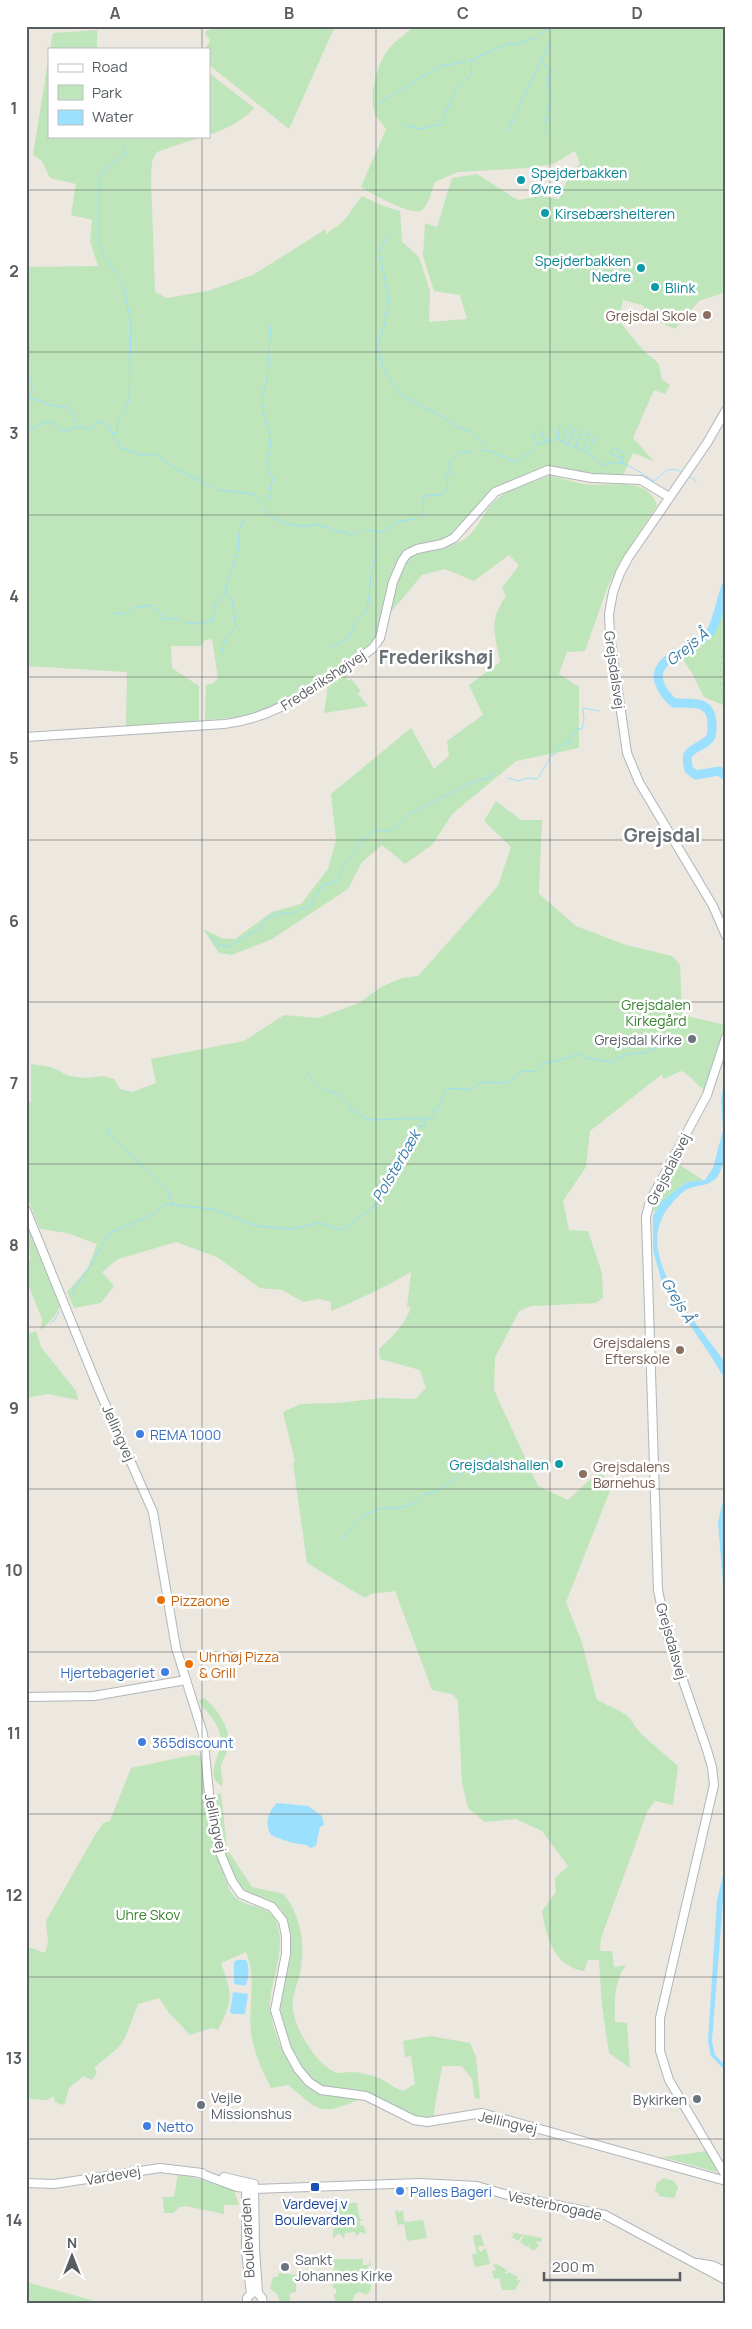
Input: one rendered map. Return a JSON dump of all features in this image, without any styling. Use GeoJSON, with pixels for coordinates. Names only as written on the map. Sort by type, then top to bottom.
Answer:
{"type":"FeatureCollection","features":[{"type":"Feature","properties":{"kind":"street","name":"Grejsdalsvej"},"geometry":{"type":"LineString","coordinates":[[726,410],[707,442],[620,573],[610,603],[610,635],[624,735],[634,772],[713,906],[726,936]]}},
{"type":"Feature","properties":{"kind":"street","name":"Frederikshøjvej"},"geometry":{"type":"LineString","coordinates":[[26,737],[224,724],[241,722],[273,712],[365,654],[377,643],[393,582],[407,554],[411,551],[436,546],[454,538],[495,492],[539,472],[548,470],[592,478],[640,480],[669,497]]}},
{"type":"Feature","properties":{"kind":"street","name":"Grejsdalsvej"},"geometry":{"type":"LineString","coordinates":[[726,1037],[707,1095],[650,1201],[646,1224],[658,1590],[667,1634],[707,1750],[712,1767],[714,1785],[660,2018],[659,2039],[669,2080],[726,2176]]}},
{"type":"Feature","properties":{"kind":"street","name":"Jellingvej"},"geometry":{"type":"LineString","coordinates":[[26,1210],[97,1384],[153,1512],[176,1648],[195,1702],[203,1734],[210,1803],[219,1850],[232,1881],[241,1894],[272,1907],[283,1920],[286,1936],[286,1954],[275,2010],[292,2058],[309,2082],[326,2092],[366,2096],[414,2120],[426,2122],[482,2113],[726,2181]]}},
{"type":"Feature","properties":{"kind":"street"},"geometry":{"type":"LineString","coordinates":[[26,1698],[94,1696],[186,1680]]}},
{"type":"Feature","properties":{"kind":"street","name":"Vardevej"},"geometry":{"type":"LineString","coordinates":[[26,2184],[61,2183],[160,2168],[199,2173],[250,2186],[296,2187],[433,2182]]}},
{"type":"Feature","properties":{"kind":"street","name":"Vesterbrogade"},"geometry":{"type":"LineString","coordinates":[[433,2182],[477,2186],[504,2194],[605,2215],[696,2262],[726,2280]]}},
{"type":"Feature","properties":{"kind":"street","name":"Boulevarden"},"geometry":{"type":"LineString","coordinates":[[250,2186],[246,2251],[254,2293]]}},
{"type":"Feature","properties":{"kind":"street","name":"Vesterbrogade"},"geometry":{"type":"LineString","coordinates":[[696,2262],[714,2266],[726,2272]]}},
{"type":"Feature","properties":{"kind":"street"},"geometry":{"type":"LineString","coordinates":[[247,2303],[247,2298],[254,2293],[262,2298],[263,2303]]}},
{"type":"Feature","properties":{"kind":"green space"},"geometry":{"type":"Polygon","coordinates":[[[217,26],[335,26],[289,129],[210,66],[210,48],[206,48],[210,41],[205,32],[217,26]]]}},
{"type":"Feature","properties":{"kind":"green space"},"geometry":{"type":"Polygon","coordinates":[[[413,26],[726,26],[726,292],[699,301],[675,329],[653,319],[642,305],[623,300],[619,321],[644,351],[659,364],[662,380],[670,385],[665,394],[654,390],[633,438],[654,461],[633,453],[623,475],[593,475],[549,467],[496,488],[483,500],[462,528],[448,539],[406,551],[378,634],[372,644],[279,705],[253,716],[205,720],[206,685],[213,683],[218,678],[212,639],[205,640],[201,646],[171,646],[172,668],[199,686],[199,722],[126,726],[127,672],[26,666],[26,267],[98,266],[90,241],[92,220],[71,215],[76,184],[50,178],[42,161],[33,155],[48,61],[48,138],[198,138],[157,152],[152,161],[155,292],[167,298],[208,291],[253,275],[326,229],[325,235],[344,221],[362,196],[400,211],[402,242],[419,257],[430,291],[429,322],[467,319],[460,295],[434,291],[423,256],[425,223],[437,227],[452,178],[477,174],[518,200],[541,196],[559,199],[568,178],[580,163],[575,151],[553,164],[527,168],[458,172],[435,182],[427,204],[422,210],[417,211],[401,207],[361,187],[386,129],[376,116],[374,108],[373,89],[378,69],[387,51],[413,26]]]}},
{"type":"Feature","properties":{"kind":"green space"},"geometry":{"type":"Polygon","coordinates":[[[97,30],[97,48],[50,48],[53,33],[97,30]]]}},
{"type":"Feature","properties":{"kind":"green space"},"geometry":{"type":"Polygon","coordinates":[[[210,74],[254,108],[227,127],[210,135],[210,74]]]}},
{"type":"Feature","properties":{"kind":"green space"},"geometry":{"type":"Polygon","coordinates":[[[548,476],[583,484],[626,484],[636,486],[652,495],[657,505],[620,562],[606,591],[585,651],[567,652],[559,674],[579,687],[579,748],[516,761],[452,814],[433,844],[405,864],[382,845],[362,862],[348,889],[272,939],[232,955],[219,953],[203,929],[221,938],[235,939],[272,912],[301,904],[328,869],[336,840],[331,794],[411,728],[434,769],[449,756],[447,741],[483,715],[469,685],[500,662],[494,628],[495,621],[500,605],[506,596],[502,588],[519,565],[509,555],[474,581],[445,569],[422,575],[391,612],[385,630],[392,594],[398,577],[410,557],[465,539],[474,531],[496,500],[514,489],[548,476]]]}},
{"type":"Feature","properties":{"kind":"green space"},"geometry":{"type":"Polygon","coordinates":[[[726,582],[726,709],[725,706],[704,697],[692,673],[677,651],[705,634],[712,626],[726,582]]]}},
{"type":"Feature","properties":{"kind":"green space"},"geometry":{"type":"Polygon","coordinates":[[[342,672],[348,681],[351,679],[361,691],[358,694],[368,706],[324,713],[328,685],[325,682],[342,672]]]}},
{"type":"Feature","properties":{"kind":"green space","name":"Grejsdalen Kirkegård"},"geometry":{"type":"Polygon","coordinates":[[[496,801],[521,820],[542,820],[539,894],[576,926],[626,945],[672,956],[680,965],[682,1015],[725,1025],[706,1091],[681,1071],[664,1079],[662,1074],[590,1131],[586,1167],[563,1201],[569,1230],[588,1231],[602,1273],[603,1298],[596,1303],[531,1306],[519,1311],[495,1358],[494,1390],[538,1486],[568,1500],[598,1472],[613,1483],[566,1602],[581,1640],[597,1700],[627,1715],[640,1733],[678,1766],[673,1805],[655,1801],[648,1810],[601,1938],[600,1951],[612,1951],[614,1967],[626,1965],[617,1985],[615,2022],[627,2023],[630,2068],[609,2053],[602,2005],[599,1960],[588,1960],[584,1971],[574,1968],[559,1957],[549,1940],[542,1911],[556,1892],[555,1878],[568,1866],[542,1831],[516,1819],[485,1822],[468,1808],[462,1783],[458,1700],[452,1694],[432,1690],[395,1591],[371,1594],[365,1598],[307,1563],[293,1463],[295,1461],[283,1412],[300,1404],[337,1403],[382,1398],[415,1399],[426,1388],[420,1370],[380,1359],[379,1349],[402,1325],[411,1307],[407,1307],[411,1272],[372,1293],[331,1311],[331,1302],[319,1299],[303,1302],[282,1290],[260,1288],[217,1257],[176,1242],[118,1259],[102,1272],[114,1286],[101,1303],[74,1308],[67,1292],[88,1268],[97,1244],[67,1233],[40,1229],[26,1194],[26,1103],[31,1102],[31,1064],[51,1067],[69,1076],[86,1078],[103,1076],[114,1079],[120,1089],[132,1092],[156,1083],[151,1059],[244,1041],[284,1015],[318,1018],[359,1003],[381,987],[402,978],[418,976],[498,886],[511,847],[484,821],[496,801]]]}},
{"type":"Feature","properties":{"kind":"green space"},"geometry":{"type":"Polygon","coordinates":[[[677,1163],[703,1180],[686,1183],[656,1212],[653,1211],[677,1163]]]}},
{"type":"Feature","properties":{"kind":"green space"},"geometry":{"type":"Polygon","coordinates":[[[26,1223],[61,1305],[54,1317],[41,1330],[42,1319],[26,1279],[26,1260],[31,1258],[26,1247],[26,1223]]]}},
{"type":"Feature","properties":{"kind":"green space"},"geometry":{"type":"Polygon","coordinates":[[[36,1331],[41,1347],[76,1391],[78,1400],[48,1394],[26,1398],[26,1334],[36,1331]]]}},
{"type":"Feature","properties":{"kind":"green space"},"geometry":{"type":"Polygon","coordinates":[[[204,1698],[218,1713],[228,1734],[227,1750],[221,1766],[222,1786],[214,1777],[214,1766],[221,1742],[219,1730],[199,1701],[204,1698]]]}},
{"type":"Feature","properties":{"kind":"green space","name":"Uhre Skov"},"geometry":{"type":"Polygon","coordinates":[[[192,1755],[201,1756],[203,1759],[204,1788],[210,1829],[217,1856],[229,1888],[240,1901],[269,1912],[276,1921],[280,1942],[270,2002],[273,2025],[283,2051],[297,2076],[314,2091],[325,2095],[358,2100],[327,2109],[313,2105],[288,2085],[271,2088],[252,2040],[250,2023],[252,1982],[246,1952],[221,1963],[228,1983],[230,1998],[218,2030],[211,2028],[190,2035],[169,2013],[159,1998],[138,2004],[125,2038],[118,2048],[94,2068],[97,2072],[92,2080],[83,2076],[69,2088],[65,2103],[62,2105],[55,2102],[54,2096],[47,2100],[26,2099],[26,1946],[45,1953],[48,1942],[46,1921],[95,1835],[103,1823],[110,1821],[131,1768],[192,1755]]]}},
{"type":"Feature","properties":{"kind":"green space"},"geometry":{"type":"Polygon","coordinates":[[[221,1793],[227,1849],[252,1887],[284,1894],[295,1912],[301,1932],[302,1963],[293,2008],[299,2030],[319,2060],[335,2072],[357,2072],[370,2075],[380,2078],[403,2091],[415,2084],[411,2056],[405,2057],[403,2041],[430,2036],[470,2043],[476,2057],[480,2099],[475,2098],[472,2079],[462,2066],[442,2066],[433,2118],[416,2117],[364,2092],[324,2088],[316,2083],[300,2066],[287,2043],[279,2021],[279,1992],[288,1931],[285,1918],[276,1905],[258,1900],[244,1892],[232,1874],[221,1845],[215,1816],[216,1795],[221,1793]]]}},
{"type":"Feature","properties":{"kind":"green space"},"geometry":{"type":"Polygon","coordinates":[[[709,2151],[720,2169],[716,2172],[662,2157],[709,2151]]]}},
{"type":"Feature","properties":{"kind":"green space"},"geometry":{"type":"Polygon","coordinates":[[[178,2173],[234,2190],[239,2205],[224,2205],[224,2214],[186,2206],[180,2207],[173,2213],[164,2213],[163,2197],[174,2197],[178,2173]]]}},
{"type":"Feature","properties":{"kind":"green space"},"geometry":{"type":"Polygon","coordinates":[[[664,2178],[674,2181],[678,2187],[674,2198],[658,2196],[659,2193],[655,2192],[657,2183],[664,2178]]]}},
{"type":"Feature","properties":{"kind":"green space"},"geometry":{"type":"Polygon","coordinates":[[[348,2203],[358,2203],[360,2219],[364,2220],[360,2221],[360,2225],[363,2225],[367,2234],[361,2232],[356,2236],[355,2232],[345,2233],[344,2238],[339,2233],[333,2238],[333,2228],[336,2228],[332,2217],[337,2217],[336,2207],[334,2207],[337,2204],[343,2209],[348,2209],[348,2203]]]}},
{"type":"Feature","properties":{"kind":"green space"},"geometry":{"type":"Polygon","coordinates":[[[397,2210],[398,2212],[403,2211],[404,2221],[423,2220],[427,2238],[407,2241],[404,2224],[398,2225],[395,2211],[397,2210]]]}},
{"type":"Feature","properties":{"kind":"green space"},"geometry":{"type":"Polygon","coordinates":[[[510,2232],[543,2238],[541,2242],[537,2241],[536,2243],[539,2245],[534,2251],[529,2248],[531,2244],[527,2247],[520,2242],[524,2236],[518,2241],[512,2237],[514,2234],[510,2232]]]}},
{"type":"Feature","properties":{"kind":"green space"},"geometry":{"type":"Polygon","coordinates":[[[481,2234],[484,2246],[479,2246],[478,2249],[481,2252],[486,2248],[490,2264],[475,2267],[472,2254],[477,2254],[473,2236],[481,2234]]]}},
{"type":"Feature","properties":{"kind":"green space"},"geometry":{"type":"Polygon","coordinates":[[[333,2259],[363,2259],[363,2265],[369,2265],[370,2259],[371,2266],[368,2266],[371,2272],[371,2290],[366,2295],[360,2292],[355,2294],[352,2303],[335,2303],[334,2294],[336,2294],[336,2289],[333,2288],[333,2276],[336,2276],[336,2272],[334,2271],[333,2259]]]}},
{"type":"Feature","properties":{"kind":"green space"},"geometry":{"type":"Polygon","coordinates":[[[497,2264],[507,2270],[505,2273],[509,2272],[518,2277],[516,2280],[521,2279],[515,2290],[502,2290],[499,2278],[494,2279],[492,2271],[496,2270],[493,2265],[497,2264]]]}},
{"type":"Feature","properties":{"kind":"green space"},"geometry":{"type":"Polygon","coordinates":[[[278,2273],[300,2275],[300,2282],[296,2283],[296,2292],[290,2293],[290,2302],[280,2301],[277,2294],[270,2289],[273,2277],[278,2277],[278,2273]]]}},
{"type":"Feature","properties":{"kind":"green space"},"geometry":{"type":"Polygon","coordinates":[[[26,2282],[102,2303],[26,2303],[26,2282]]]}},
{"type":"Feature","properties":{"kind":"water"},"geometry":{"type":"Polygon","coordinates":[[[726,1062],[727,1123],[725,1155],[722,1168],[714,1180],[708,1184],[687,1189],[668,1208],[659,1227],[658,1246],[662,1267],[672,1287],[684,1307],[722,1358],[726,1366],[726,1381],[663,1286],[653,1250],[653,1216],[662,1201],[687,1182],[705,1180],[713,1168],[723,1130],[721,1102],[726,1062]]]}},
{"type":"Feature","properties":{"kind":"water"},"geometry":{"type":"Polygon","coordinates":[[[726,1489],[726,1621],[718,1522],[726,1489]]]}},
{"type":"Feature","properties":{"kind":"water"},"geometry":{"type":"Polygon","coordinates":[[[277,1803],[308,1806],[322,1816],[324,1825],[320,1827],[316,1846],[310,1848],[307,1845],[288,1842],[271,1835],[267,1822],[271,1810],[277,1803]]]}},
{"type":"Feature","properties":{"kind":"water"},"geometry":{"type":"Polygon","coordinates":[[[726,1863],[712,2041],[715,2055],[726,2066],[726,2071],[711,2056],[708,2041],[717,1900],[726,1863]]]}},
{"type":"Feature","properties":{"kind":"water"},"geometry":{"type":"Polygon","coordinates":[[[246,1960],[248,1966],[245,1986],[234,1984],[234,1962],[246,1960]]]}},
{"type":"Feature","properties":{"kind":"water"},"geometry":{"type":"Polygon","coordinates":[[[233,1992],[248,1994],[245,2014],[233,2014],[230,2012],[233,1992]]]}},
{"type":"Feature","properties":{"kind":"waterway"},"geometry":{"type":"LineString","coordinates":[[541,34],[550,26]]}},
{"type":"Feature","properties":{"kind":"waterway"},"geometry":{"type":"LineString","coordinates":[[469,61],[507,44],[518,44],[537,37]]}},
{"type":"Feature","properties":{"kind":"waterway"},"geometry":{"type":"LineString","coordinates":[[549,134],[545,129],[550,98],[548,80],[550,71],[548,67],[540,62],[549,46],[550,40]]}},
{"type":"Feature","properties":{"kind":"waterway"},"geometry":{"type":"LineString","coordinates":[[404,125],[421,129],[441,124],[455,91],[471,75],[472,60]]}},
{"type":"Feature","properties":{"kind":"waterway"},"geometry":{"type":"LineString","coordinates":[[378,104],[438,67],[466,61]]}},
{"type":"Feature","properties":{"kind":"waterway"},"geometry":{"type":"LineString","coordinates":[[508,130],[540,63]]}},
{"type":"Feature","properties":{"kind":"waterway"},"geometry":{"type":"LineString","coordinates":[[111,433],[117,432],[118,422],[129,400],[131,323],[123,284],[102,252],[99,243],[99,181],[108,167],[125,154],[122,146]]}},
{"type":"Feature","properties":{"kind":"waterway"},"geometry":{"type":"LineString","coordinates":[[387,236],[379,252],[389,298],[385,323],[377,346],[383,367],[397,392],[459,428],[470,431],[483,444]]}},
{"type":"Feature","properties":{"kind":"waterway"},"geometry":{"type":"LineString","coordinates":[[268,499],[273,478],[266,465],[271,443],[261,399],[267,380],[271,325]]}},
{"type":"Feature","properties":{"kind":"waterway"},"geometry":{"type":"LineString","coordinates":[[26,378],[31,378],[32,390],[29,395],[31,398],[54,406],[67,407],[72,412],[76,424]]}},
{"type":"Feature","properties":{"kind":"waterway"},"geometry":{"type":"LineString","coordinates":[[26,431],[48,421],[56,425]]}},
{"type":"Feature","properties":{"kind":"waterway"},"geometry":{"type":"LineString","coordinates":[[56,428],[63,431],[81,426],[90,430],[102,421],[107,425],[121,448],[142,455],[155,454],[173,467],[212,487]]}},
{"type":"Feature","properties":{"kind":"waterway"},"geometry":{"type":"LineString","coordinates":[[558,438],[560,424]]}},
{"type":"Feature","properties":{"kind":"waterway"},"geometry":{"type":"LineString","coordinates":[[562,442],[569,426]]}},
{"type":"Feature","properties":{"kind":"waterway"},"geometry":{"type":"LineString","coordinates":[[567,446],[575,429]]}},
{"type":"Feature","properties":{"kind":"waterway"},"geometry":{"type":"LineString","coordinates":[[575,447],[583,429]]}},
{"type":"Feature","properties":{"kind":"waterway"},"geometry":{"type":"LineString","coordinates":[[541,430],[545,441]]}},
{"type":"Feature","properties":{"kind":"waterway"},"geometry":{"type":"LineString","coordinates":[[583,449],[590,431]]}},
{"type":"Feature","properties":{"kind":"waterway"},"geometry":{"type":"LineString","coordinates":[[533,432],[537,443]]}},
{"type":"Feature","properties":{"kind":"waterway"},"geometry":{"type":"LineString","coordinates":[[589,452],[595,436]]}},
{"type":"Feature","properties":{"kind":"waterway"},"geometry":{"type":"LineString","coordinates":[[482,451],[487,450],[516,462],[532,451],[538,444],[558,439],[584,451],[604,465],[611,463],[624,464],[654,481],[669,470],[673,469],[682,472]]}},
{"type":"Feature","properties":{"kind":"waterway"},"geometry":{"type":"LineString","coordinates":[[612,447],[611,454],[622,458]]}},
{"type":"Feature","properties":{"kind":"waterway"},"geometry":{"type":"LineString","coordinates":[[615,449],[624,453],[622,464]]}},
{"type":"Feature","properties":{"kind":"waterway"},"geometry":{"type":"LineString","coordinates":[[420,517],[424,514],[423,502],[425,496],[440,495],[447,489],[448,481],[445,475],[452,473],[448,464],[460,453],[472,452]]}},
{"type":"Feature","properties":{"kind":"waterway"},"geometry":{"type":"LineString","coordinates":[[689,476],[696,481]]}},
{"type":"Feature","properties":{"kind":"waterway"},"geometry":{"type":"LineString","coordinates":[[217,490],[254,494],[261,503]]}},
{"type":"Feature","properties":{"kind":"waterway"},"geometry":{"type":"LineString","coordinates":[[264,508],[268,514],[281,522],[297,526],[318,524],[323,527],[329,527],[334,532],[342,531],[351,535],[359,531]]}},
{"type":"Feature","properties":{"kind":"waterway"},"geometry":{"type":"LineString","coordinates":[[365,530],[382,532],[397,522],[415,519]]}},
{"type":"Feature","properties":{"kind":"waterway"},"geometry":{"type":"LineString","coordinates":[[185,622],[193,624],[212,621],[215,604],[226,593],[229,577],[238,551],[240,527],[245,520]]}},
{"type":"Feature","properties":{"kind":"waterway"},"geometry":{"type":"LineString","coordinates":[[331,647],[349,638],[356,621],[367,611],[372,569],[377,554],[377,543]]}},
{"type":"Feature","properties":{"kind":"waterway","name":"Grejs Å"},"geometry":{"type":"LineString","coordinates":[[726,586],[716,621],[711,631],[705,637],[669,659],[662,665],[658,673],[662,688],[674,703],[700,704],[708,710],[711,716],[711,736],[708,741],[692,750],[688,755],[689,770],[696,775],[719,771],[726,776]]}},
{"type":"Feature","properties":{"kind":"waterway"},"geometry":{"type":"LineString","coordinates":[[221,655],[225,640],[236,627],[232,601],[227,593]]}},
{"type":"Feature","properties":{"kind":"waterway"},"geometry":{"type":"LineString","coordinates":[[128,613],[134,608],[150,605],[158,611],[164,620],[173,618],[180,620]]}},
{"type":"Feature","properties":{"kind":"waterway"},"geometry":{"type":"LineString","coordinates":[[113,613],[125,614]]}},
{"type":"Feature","properties":{"kind":"waterway"},"geometry":{"type":"LineString","coordinates":[[508,778],[518,781],[527,778],[537,779],[550,756],[555,754],[561,745],[571,742],[571,737],[577,729],[582,729],[584,720],[583,708],[599,711]]}},
{"type":"Feature","properties":{"kind":"waterway"},"geometry":{"type":"LineString","coordinates":[[210,936],[218,945],[229,947],[262,926],[265,919],[280,913],[291,914],[310,905],[322,886],[337,881],[345,862],[371,832],[376,830],[390,831],[409,814],[468,784],[487,779],[495,773]]}},
{"type":"Feature","properties":{"kind":"waterway","name":"Polsterbæk"},"geometry":{"type":"LineString","coordinates":[[72,1294],[110,1233],[153,1214],[165,1204],[212,1209],[257,1226],[292,1229],[319,1223],[342,1230],[373,1207],[389,1172],[416,1127],[426,1125],[424,1120],[434,1117],[433,1110],[438,1110],[444,1092],[449,1088],[470,1090],[481,1082],[507,1083],[522,1071],[535,1072],[542,1063],[562,1060],[579,1053],[585,1058],[610,1062],[626,1054],[645,1053],[657,1047],[665,1048]]}},
{"type":"Feature","properties":{"kind":"waterway"},"geometry":{"type":"LineString","coordinates":[[306,1071],[318,1088]]}},
{"type":"Feature","properties":{"kind":"waterway"},"geometry":{"type":"LineString","coordinates":[[324,1089],[340,1096],[347,1102],[351,1110],[369,1120],[427,1118]]}},
{"type":"Feature","properties":{"kind":"waterway"},"geometry":{"type":"LineString","coordinates":[[108,1127],[109,1134],[166,1188],[173,1205]]}},
{"type":"Feature","properties":{"kind":"waterway","name":"Polsterbæk"},"geometry":{"type":"LineString","coordinates":[[50,1323],[55,1320],[59,1311]]}},
{"type":"Feature","properties":{"kind":"waterway"},"geometry":{"type":"LineString","coordinates":[[343,1539],[354,1523],[363,1516],[378,1509],[405,1507],[415,1503],[422,1495],[438,1491],[471,1467],[493,1455]]}},
{"type":"Feature","properties":{"kind":"railway"},"geometry":{"type":"LineString","coordinates":[[726,621],[720,677],[726,726]]}},
{"type":"Feature","properties":{"kind":"place","name":"Spejderbakken Øvre"},"geometry":{"type":"Point","coordinates":[521,180]}},
{"type":"Feature","properties":{"kind":"place","name":"Kirsebærshelteren"},"geometry":{"type":"Point","coordinates":[545,213]}},
{"type":"Feature","properties":{"kind":"place","name":"Spejderbakken Nedre"},"geometry":{"type":"Point","coordinates":[641,268]}},
{"type":"Feature","properties":{"kind":"place","name":"Blink"},"geometry":{"type":"Point","coordinates":[655,287]}},
{"type":"Feature","properties":{"kind":"place","name":"Grejsdal Skole"},"geometry":{"type":"Point","coordinates":[707,315]}},
{"type":"Feature","properties":{"kind":"place","name":"Grejsdal Kirke"},"geometry":{"type":"Point","coordinates":[692,1039]}},
{"type":"Feature","properties":{"kind":"place","name":"Grejsdalens Efterskole"},"geometry":{"type":"Point","coordinates":[680,1350]}},
{"type":"Feature","properties":{"kind":"place","name":"REMA 1000"},"geometry":{"type":"Point","coordinates":[140,1434]}},
{"type":"Feature","properties":{"kind":"place","name":"Grejsdalshallen"},"geometry":{"type":"Point","coordinates":[559,1464]}},
{"type":"Feature","properties":{"kind":"place","name":"Grejsdalens Børnehus"},"geometry":{"type":"Point","coordinates":[583,1474]}},
{"type":"Feature","properties":{"kind":"place","name":"Pizzaone"},"geometry":{"type":"Point","coordinates":[161,1600]}},
{"type":"Feature","properties":{"kind":"place","name":"Uhrhøj Pizza & Grill"},"geometry":{"type":"Point","coordinates":[189,1664]}},
{"type":"Feature","properties":{"kind":"place","name":"Hjertebageriet"},"geometry":{"type":"Point","coordinates":[165,1672]}},
{"type":"Feature","properties":{"kind":"place","name":"365discount"},"geometry":{"type":"Point","coordinates":[142,1742]}},
{"type":"Feature","properties":{"kind":"place","name":"Bykirken"},"geometry":{"type":"Point","coordinates":[697,2099]}},
{"type":"Feature","properties":{"kind":"place","name":"Vejle Missionshus"},"geometry":{"type":"Point","coordinates":[201,2105]}},
{"type":"Feature","properties":{"kind":"place","name":"Netto"},"geometry":{"type":"Point","coordinates":[147,2126]}},
{"type":"Feature","properties":{"kind":"place","name":"Vardevej v Boulevarden"},"geometry":{"type":"Point","coordinates":[315,2187]}},
{"type":"Feature","properties":{"kind":"place","name":"Palles Bageri"},"geometry":{"type":"Point","coordinates":[400,2191]}},
{"type":"Feature","properties":{"kind":"place","name":"Sankt Johannes Kirke"},"geometry":{"type":"Point","coordinates":[285,2267]}},
{"type":"Feature","properties":{"kind":"district","name":"Frederikshøj"},"geometry":{"type":"Point","coordinates":[436,657]}},
{"type":"Feature","properties":{"kind":"district","name":"Grejsdal"},"geometry":{"type":"Point","coordinates":[662,835]}}]}
